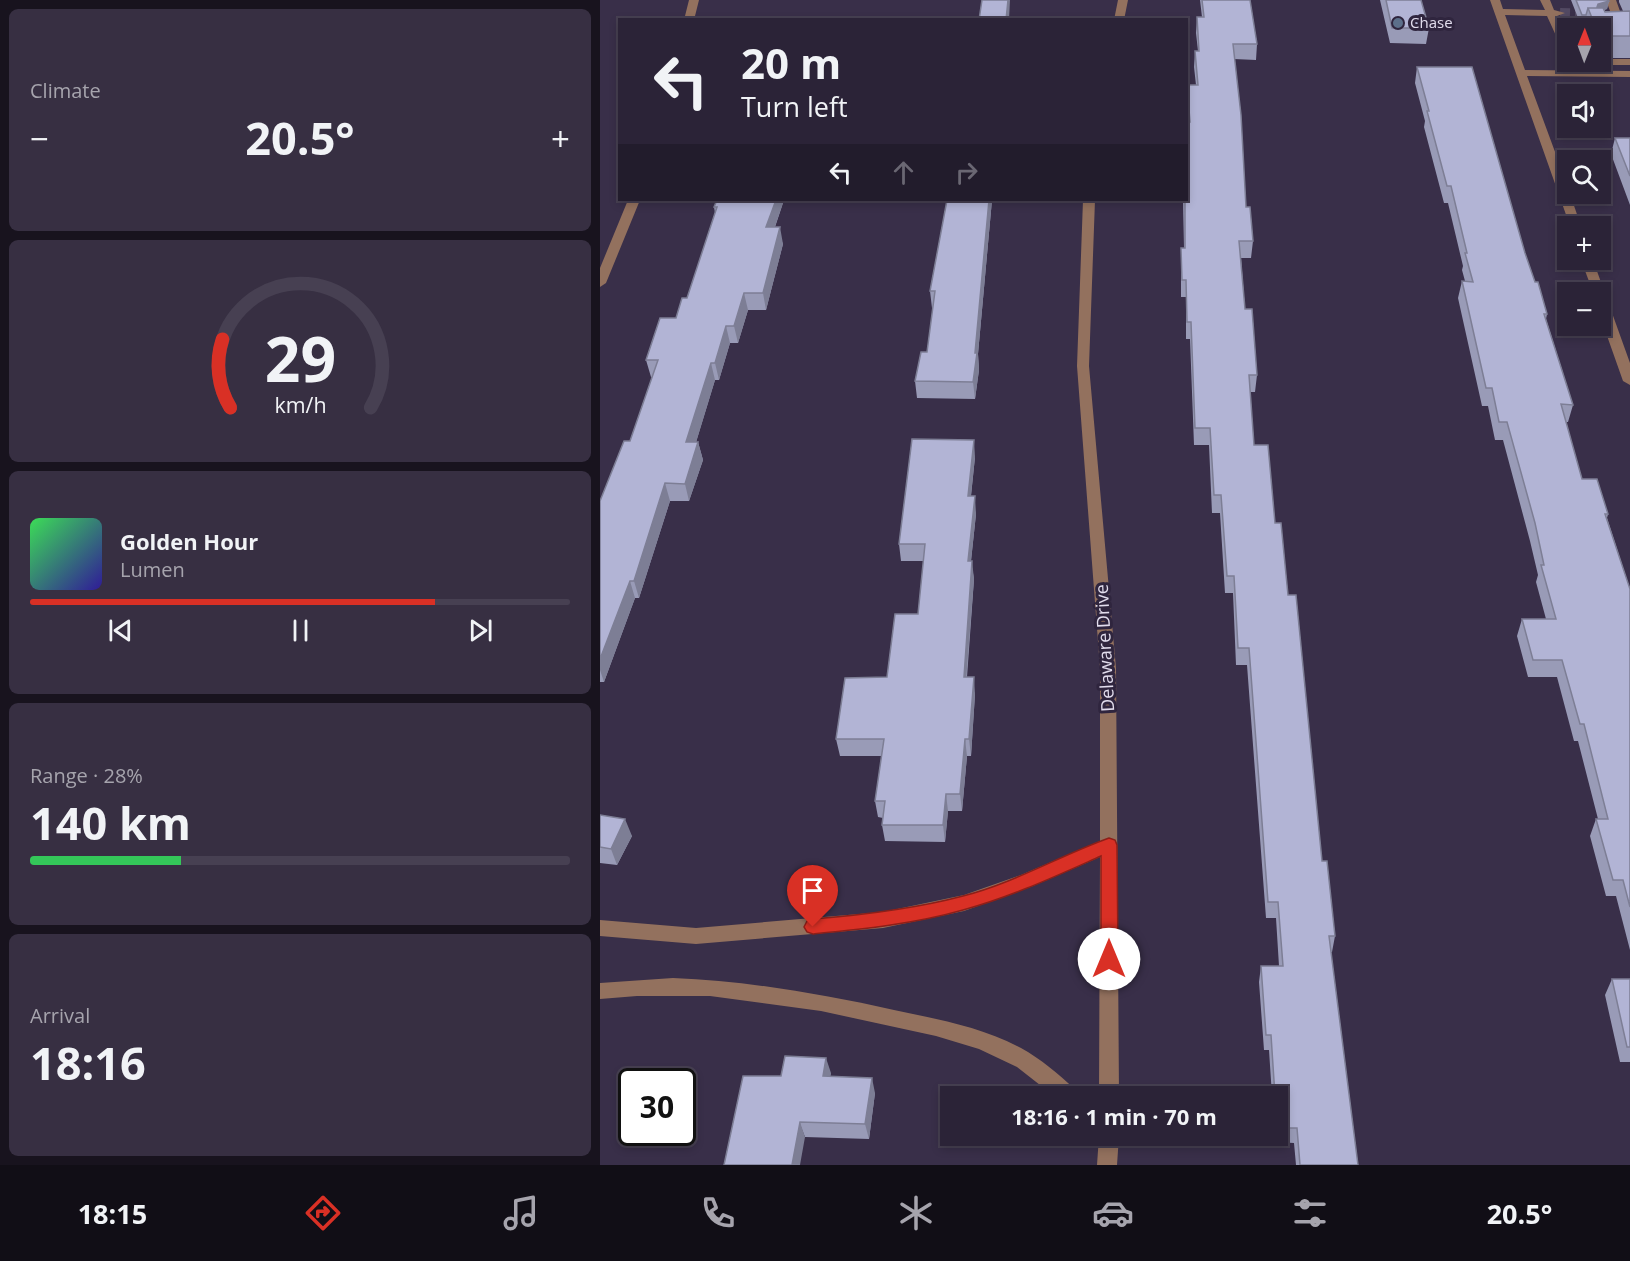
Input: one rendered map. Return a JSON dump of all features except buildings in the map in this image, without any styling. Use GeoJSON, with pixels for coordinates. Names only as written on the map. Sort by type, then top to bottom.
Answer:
{"type":"FeatureCollection","features":[{"type":"Feature","properties":{"kind":"street"},"geometry":{"type":"LineString","coordinates":[[690,18],[694,0]]}},
{"type":"Feature","properties":{"kind":"street"},"geometry":{"type":"LineString","coordinates":[[1119,18],[1123,0]]}},
{"type":"Feature","properties":{"kind":"street"},"geometry":{"type":"LineString","coordinates":[[1496,0],[1572,216]]}},
{"type":"Feature","properties":{"kind":"street"},"geometry":{"type":"LineString","coordinates":[[1545,0],[1555,14],[1557,28]]}},
{"type":"Feature","properties":{"kind":"street"},"geometry":{"type":"LineString","coordinates":[[1610,18],[1611,0]]}},
{"type":"Feature","properties":{"kind":"street"},"geometry":{"type":"LineString","coordinates":[[1500,12],[1555,14]]}},
{"type":"Feature","properties":{"kind":"street"},"geometry":{"type":"LineString","coordinates":[[1602,14],[1605,18]]}},
{"type":"Feature","properties":{"kind":"street"},"geometry":{"type":"LineString","coordinates":[[1611,62],[1630,62]]}},
{"type":"Feature","properties":{"kind":"street"},"geometry":{"type":"LineString","coordinates":[[1522,73],[1630,74]]}},
{"type":"Feature","properties":{"kind":"street"},"geometry":{"type":"LineString","coordinates":[[600,283],[634,201]]}},
{"type":"Feature","properties":{"kind":"street","name":"Delaware Drive"},"geometry":{"type":"LineString","coordinates":[[1089,201],[1083,366],[1107,647],[1109,1086]]}},
{"type":"Feature","properties":{"kind":"street"},"geometry":{"type":"LineString","coordinates":[[1611,327],[1630,381]]}},
{"type":"Feature","properties":{"kind":"street"},"geometry":{"type":"LineString","coordinates":[[600,928],[696,936],[883,920],[964,903],[1027,881],[1109,845]]}},
{"type":"Feature","properties":{"kind":"street"},"geometry":{"type":"LineString","coordinates":[[600,990],[632,986],[728,989],[839,1005],[950,1030],[1006,1050],[1043,1073],[1057,1086]]}},
{"type":"Feature","properties":{"kind":"street"},"geometry":{"type":"LineString","coordinates":[[1107,1165],[1108,1146]]}},
{"type":"Feature","properties":{"kind":"tunnel"},"geometry":{"type":"LineString","coordinates":[[1560,13],[1596,14]]}},
{"type":"Feature","properties":{"kind":"place","name":"Chase"},"geometry":{"type":"Point","coordinates":[1398,23]}},
{"type":"Feature","properties":{"kind":"route"},"geometry":{"type":"LineString","coordinates":[[813,927],[883,920],[964,903],[1027,881],[1109,845],[1109,959]]}}]}
